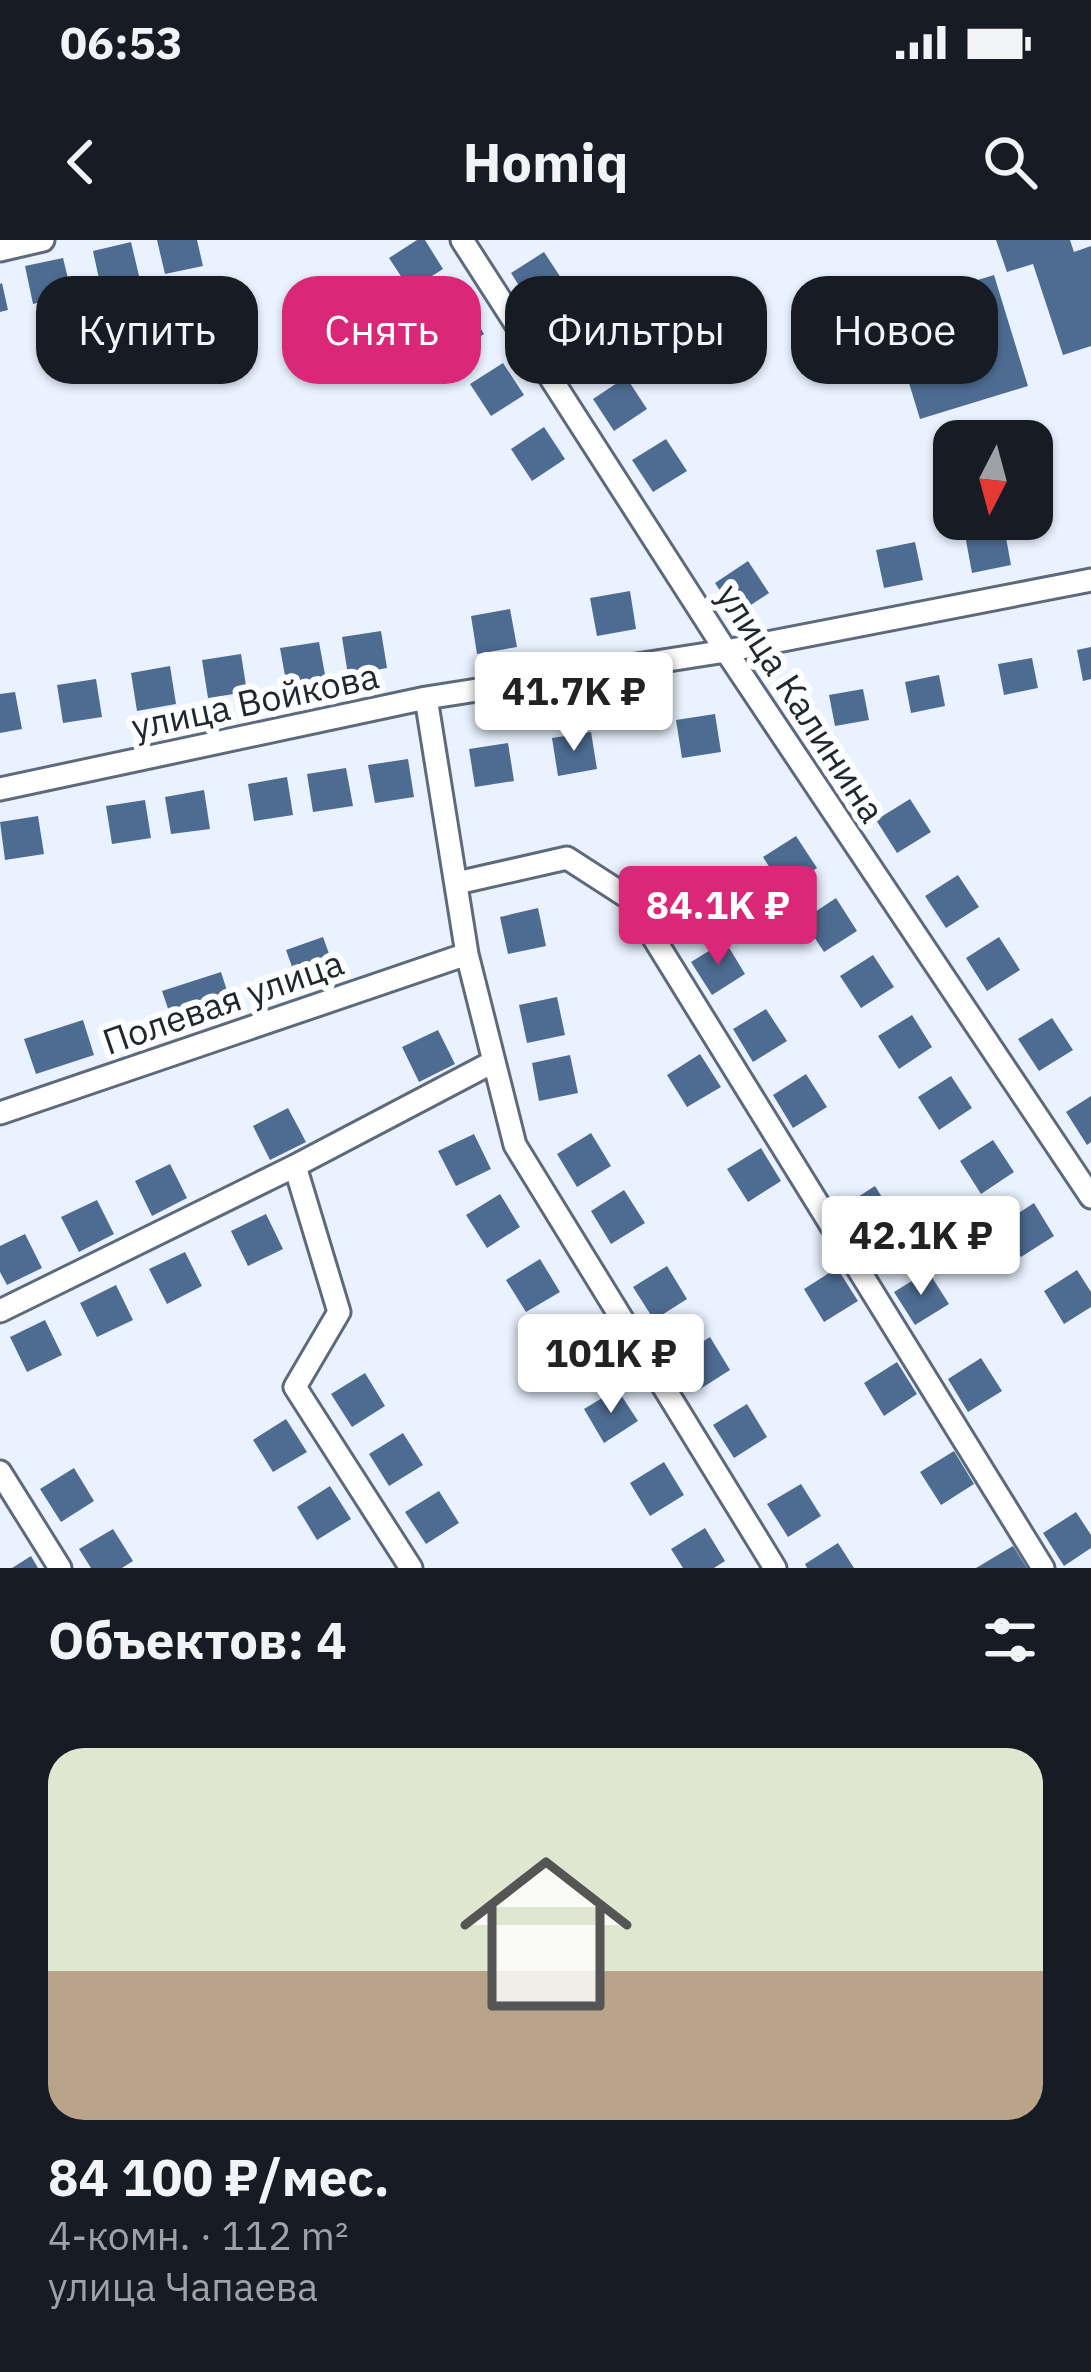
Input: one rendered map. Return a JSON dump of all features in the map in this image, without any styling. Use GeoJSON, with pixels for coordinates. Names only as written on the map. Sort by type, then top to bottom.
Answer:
{"type":"FeatureCollection","features":[{"type":"Feature","properties":{"kind":"street"},"geometry":{"type":"LineString","coordinates":[[0,250],[43,240]]}},
{"type":"Feature","properties":{"kind":"street","name":"улица Калинина"},"geometry":{"type":"LineString","coordinates":[[462,240],[726,651],[1091,1197]]}},
{"type":"Feature","properties":{"kind":"street","name":"улица Войкова"},"geometry":{"type":"LineString","coordinates":[[0,789],[426,698],[726,651],[1091,580]]}},
{"type":"Feature","properties":{"kind":"street"},"geometry":{"type":"LineString","coordinates":[[426,698],[467,954],[515,1145],[775,1568]]}},
{"type":"Feature","properties":{"kind":"street"},"geometry":{"type":"LineString","coordinates":[[457,883],[567,858],[629,898],[1043,1568]]}},
{"type":"Feature","properties":{"kind":"street","name":"Полевая улица"},"geometry":{"type":"LineString","coordinates":[[0,1113],[467,954]]}},
{"type":"Feature","properties":{"kind":"street"},"geometry":{"type":"LineString","coordinates":[[0,1311],[493,1062]]}},
{"type":"Feature","properties":{"kind":"street"},"geometry":{"type":"LineString","coordinates":[[295,1166],[339,1312],[295,1387],[411,1568]]}},
{"type":"Feature","properties":{"kind":"street"},"geometry":{"type":"LineString","coordinates":[[0,1472],[61,1568]]}},
{"type":"Feature","properties":{"kind":"building"},"geometry":{"type":"Polygon","coordinates":[[[157,240],[197,240],[203,266],[165,274],[157,240]]]}},
{"type":"Feature","properties":{"kind":"building"},"geometry":{"type":"Polygon","coordinates":[[[425,240],[443,269],[432,276],[401,276],[389,258],[425,240]]]}},
{"type":"Feature","properties":{"kind":"building"},"geometry":{"type":"Polygon","coordinates":[[[996,240],[1070,240],[1074,252],[1091,246],[1091,346],[1063,355],[1033,264],[1007,272],[996,240]]]}},
{"type":"Feature","properties":{"kind":"building"},"geometry":{"type":"Polygon","coordinates":[[[131,242],[139,276],[98,276],[93,251],[131,242]]]}},
{"type":"Feature","properties":{"kind":"building"},"geometry":{"type":"Polygon","coordinates":[[[544,252],[560,276],[513,276],[544,252]]]}},
{"type":"Feature","properties":{"kind":"building"},"geometry":{"type":"Polygon","coordinates":[[[63,258],[67,276],[36,276],[33,304],[25,266],[63,258]]]}},
{"type":"Feature","properties":{"kind":"building"},"geometry":{"type":"Polygon","coordinates":[[[0,284],[8,310],[0,312],[0,284]]]}},
{"type":"Feature","properties":{"kind":"building"},"geometry":{"type":"Polygon","coordinates":[[[998,288],[1028,386],[920,419],[909,384],[998,384],[998,288]]]}},
{"type":"Feature","properties":{"kind":"building"},"geometry":{"type":"Polygon","coordinates":[[[503,363],[505,384],[517,384],[524,395],[491,416],[470,384],[481,384],[481,377],[503,363]]]}},
{"type":"Feature","properties":{"kind":"building"},"geometry":{"type":"Polygon","coordinates":[[[616,384],[631,384],[647,409],[614,431],[593,399],[616,384]]]}},
{"type":"Feature","properties":{"kind":"building"},"geometry":{"type":"Polygon","coordinates":[[[544,427],[565,459],[532,481],[511,449],[544,427]]]}},
{"type":"Feature","properties":{"kind":"building"},"geometry":{"type":"Polygon","coordinates":[[[666,439],[687,471],[653,492],[632,460],[666,439]]]}},
{"type":"Feature","properties":{"kind":"building"},"geometry":{"type":"Polygon","coordinates":[[[966,540],[1006,540],[1011,565],[972,573],[966,540]]]}},
{"type":"Feature","properties":{"kind":"building"},"geometry":{"type":"Polygon","coordinates":[[[915,542],[923,580],[884,588],[876,550],[915,542]]]}},
{"type":"Feature","properties":{"kind":"building"},"geometry":{"type":"Polygon","coordinates":[[[748,561],[769,593],[736,615],[715,583],[748,561]]]}},
{"type":"Feature","properties":{"kind":"building"},"geometry":{"type":"Polygon","coordinates":[[[630,591],[636,629],[597,636],[590,598],[630,591]]]}},
{"type":"Feature","properties":{"kind":"building"},"geometry":{"type":"Polygon","coordinates":[[[510,609],[517,647],[477,654],[471,616],[510,609]]]}},
{"type":"Feature","properties":{"kind":"building"},"geometry":{"type":"Polygon","coordinates":[[[381,631],[387,668],[348,675],[342,637],[381,631]]]}},
{"type":"Feature","properties":{"kind":"building"},"geometry":{"type":"Polygon","coordinates":[[[319,642],[326,680],[287,687],[280,648],[319,642]]]}},
{"type":"Feature","properties":{"kind":"building"},"geometry":{"type":"Polygon","coordinates":[[[1091,647],[1091,679],[1083,681],[1077,650],[1091,647]]]}},
{"type":"Feature","properties":{"kind":"building"},"geometry":{"type":"Polygon","coordinates":[[[241,654],[247,692],[208,698],[202,660],[241,654]]]}},
{"type":"Feature","properties":{"kind":"building"},"geometry":{"type":"Polygon","coordinates":[[[1032,658],[1038,688],[1004,695],[998,664],[1032,658]]]}},
{"type":"Feature","properties":{"kind":"building"},"geometry":{"type":"Polygon","coordinates":[[[170,666],[176,704],[137,711],[131,673],[170,666]]]}},
{"type":"Feature","properties":{"kind":"building"},"geometry":{"type":"Polygon","coordinates":[[[939,675],[945,706],[911,713],[905,682],[939,675]]]}},
{"type":"Feature","properties":{"kind":"building"},"geometry":{"type":"Polygon","coordinates":[[[96,679],[102,717],[63,723],[57,685],[96,679]]]}},
{"type":"Feature","properties":{"kind":"building"},"geometry":{"type":"Polygon","coordinates":[[[863,689],[869,720],[835,726],[829,695],[863,689]]]}},
{"type":"Feature","properties":{"kind":"building"},"geometry":{"type":"Polygon","coordinates":[[[15,692],[22,729],[0,733],[0,694],[15,692]]]}},
{"type":"Feature","properties":{"kind":"building"},"geometry":{"type":"Polygon","coordinates":[[[715,714],[721,752],[682,758],[676,720],[715,714]]]}},
{"type":"Feature","properties":{"kind":"building"},"geometry":{"type":"Polygon","coordinates":[[[591,732],[597,769],[558,776],[552,738],[591,732]]]}},
{"type":"Feature","properties":{"kind":"building"},"geometry":{"type":"Polygon","coordinates":[[[508,743],[514,781],[475,787],[469,749],[508,743]]]}},
{"type":"Feature","properties":{"kind":"building"},"geometry":{"type":"Polygon","coordinates":[[[408,759],[414,797],[375,803],[368,765],[408,759]]]}},
{"type":"Feature","properties":{"kind":"building"},"geometry":{"type":"Polygon","coordinates":[[[346,768],[353,806],[313,812],[307,774],[346,768]]]}},
{"type":"Feature","properties":{"kind":"building"},"geometry":{"type":"Polygon","coordinates":[[[287,777],[293,815],[254,821],[248,784],[287,777]]]}},
{"type":"Feature","properties":{"kind":"building"},"geometry":{"type":"Polygon","coordinates":[[[204,790],[210,829],[171,834],[165,797],[204,790]]]}},
{"type":"Feature","properties":{"kind":"building"},"geometry":{"type":"Polygon","coordinates":[[[910,799],[931,832],[897,853],[876,820],[910,799]]]}},
{"type":"Feature","properties":{"kind":"building"},"geometry":{"type":"Polygon","coordinates":[[[145,800],[151,838],[112,844],[106,806],[145,800]]]}},
{"type":"Feature","properties":{"kind":"building"},"geometry":{"type":"Polygon","coordinates":[[[38,816],[44,854],[5,860],[0,822],[38,816]]]}},
{"type":"Feature","properties":{"kind":"building"},"geometry":{"type":"Polygon","coordinates":[[[796,836],[817,868],[784,890],[763,857],[796,836]]]}},
{"type":"Feature","properties":{"kind":"building"},"geometry":{"type":"Polygon","coordinates":[[[958,875],[979,907],[946,928],[925,896],[958,875]]]}},
{"type":"Feature","properties":{"kind":"building"},"geometry":{"type":"Polygon","coordinates":[[[836,898],[857,931],[824,952],[803,920],[836,898]]]}},
{"type":"Feature","properties":{"kind":"building"},"geometry":{"type":"Polygon","coordinates":[[[538,908],[546,946],[508,954],[500,917],[538,908]]]}},
{"type":"Feature","properties":{"kind":"building"},"geometry":{"type":"Polygon","coordinates":[[[323,937],[336,973],[299,986],[286,950],[323,937]]]}},
{"type":"Feature","properties":{"kind":"building"},"geometry":{"type":"Polygon","coordinates":[[[999,937],[1020,970],[987,991],[966,958],[999,937]]]}},
{"type":"Feature","properties":{"kind":"building"},"geometry":{"type":"Polygon","coordinates":[[[725,941],[745,974],[712,995],[691,962],[725,941]]]}},
{"type":"Feature","properties":{"kind":"building"},"geometry":{"type":"Polygon","coordinates":[[[873,955],[894,987],[861,1008],[840,976],[873,955]]]}},
{"type":"Feature","properties":{"kind":"building"},"geometry":{"type":"Polygon","coordinates":[[[221,972],[232,1006],[174,1026],[162,991],[221,972]]]}},
{"type":"Feature","properties":{"kind":"building"},"geometry":{"type":"Polygon","coordinates":[[[557,997],[565,1035],[527,1043],[519,1005],[557,997]]]}},
{"type":"Feature","properties":{"kind":"building"},"geometry":{"type":"Polygon","coordinates":[[[766,1009],[787,1041],[753,1062],[733,1029],[766,1009]]]}},
{"type":"Feature","properties":{"kind":"building"},"geometry":{"type":"Polygon","coordinates":[[[912,1015],[932,1047],[899,1069],[878,1036],[912,1015]]]}},
{"type":"Feature","properties":{"kind":"building"},"geometry":{"type":"Polygon","coordinates":[[[1052,1018],[1073,1050],[1039,1071],[1018,1039],[1052,1018]]]}},
{"type":"Feature","properties":{"kind":"building"},"geometry":{"type":"Polygon","coordinates":[[[83,1020],[94,1055],[36,1074],[24,1039],[83,1020]]]}},
{"type":"Feature","properties":{"kind":"building"},"geometry":{"type":"Polygon","coordinates":[[[438,1030],[455,1064],[419,1082],[402,1047],[438,1030]]]}},
{"type":"Feature","properties":{"kind":"building"},"geometry":{"type":"Polygon","coordinates":[[[700,1054],[721,1087],[687,1107],[667,1075],[700,1054]]]}},
{"type":"Feature","properties":{"kind":"building"},"geometry":{"type":"Polygon","coordinates":[[[570,1055],[578,1093],[539,1101],[532,1063],[570,1055]]]}},
{"type":"Feature","properties":{"kind":"building"},"geometry":{"type":"Polygon","coordinates":[[[806,1074],[827,1107],[793,1128],[773,1095],[806,1074]]]}},
{"type":"Feature","properties":{"kind":"building"},"geometry":{"type":"Polygon","coordinates":[[[951,1076],[972,1108],[939,1130],[918,1097],[951,1076]]]}},
{"type":"Feature","properties":{"kind":"building"},"geometry":{"type":"Polygon","coordinates":[[[1091,1096],[1091,1142],[1087,1145],[1066,1112],[1091,1096]]]}},
{"type":"Feature","properties":{"kind":"building"},"geometry":{"type":"Polygon","coordinates":[[[288,1108],[306,1142],[270,1160],[253,1126],[288,1108]]]}},
{"type":"Feature","properties":{"kind":"building"},"geometry":{"type":"Polygon","coordinates":[[[591,1133],[611,1166],[577,1187],[557,1154],[591,1133]]]}},
{"type":"Feature","properties":{"kind":"building"},"geometry":{"type":"Polygon","coordinates":[[[474,1134],[491,1169],[456,1186],[438,1151],[474,1134]]]}},
{"type":"Feature","properties":{"kind":"building"},"geometry":{"type":"Polygon","coordinates":[[[993,1140],[1014,1172],[981,1194],[960,1161],[993,1140]]]}},
{"type":"Feature","properties":{"kind":"building"},"geometry":{"type":"Polygon","coordinates":[[[761,1148],[781,1181],[748,1202],[727,1169],[761,1148]]]}},
{"type":"Feature","properties":{"kind":"building"},"geometry":{"type":"Polygon","coordinates":[[[170,1164],[187,1198],[152,1216],[135,1181],[170,1164]]]}},
{"type":"Feature","properties":{"kind":"building"},"geometry":{"type":"Polygon","coordinates":[[[875,1186],[896,1219],[862,1240],[842,1207],[875,1186]]]}},
{"type":"Feature","properties":{"kind":"building"},"geometry":{"type":"Polygon","coordinates":[[[624,1190],[645,1223],[611,1244],[591,1211],[624,1190]]]}},
{"type":"Feature","properties":{"kind":"building"},"geometry":{"type":"Polygon","coordinates":[[[500,1194],[520,1227],[487,1248],[466,1215],[500,1194]]]}},
{"type":"Feature","properties":{"kind":"building"},"geometry":{"type":"Polygon","coordinates":[[[97,1200],[114,1234],[79,1252],[61,1217],[97,1200]]]}},
{"type":"Feature","properties":{"kind":"building"},"geometry":{"type":"Polygon","coordinates":[[[1034,1203],[1054,1236],[1021,1257],[1000,1225],[1034,1203]]]}},
{"type":"Feature","properties":{"kind":"building"},"geometry":{"type":"Polygon","coordinates":[[[266,1214],[283,1249],[248,1266],[231,1231],[266,1214]]]}},
{"type":"Feature","properties":{"kind":"building"},"geometry":{"type":"Polygon","coordinates":[[[25,1234],[42,1268],[7,1285],[0,1272],[0,1246],[25,1234]]]}},
{"type":"Feature","properties":{"kind":"building"},"geometry":{"type":"Polygon","coordinates":[[[185,1252],[202,1286],[167,1304],[149,1269],[185,1252]]]}},
{"type":"Feature","properties":{"kind":"building"},"geometry":{"type":"Polygon","coordinates":[[[540,1259],[560,1292],[526,1312],[506,1280],[540,1259]]]}},
{"type":"Feature","properties":{"kind":"building"},"geometry":{"type":"Polygon","coordinates":[[[667,1266],[687,1299],[654,1320],[633,1287],[667,1266]]]}},
{"type":"Feature","properties":{"kind":"building"},"geometry":{"type":"Polygon","coordinates":[[[837,1268],[858,1301],[824,1322],[804,1289],[837,1268]]]}},
{"type":"Feature","properties":{"kind":"building"},"geometry":{"type":"Polygon","coordinates":[[[1077,1270],[1091,1292],[1091,1307],[1064,1324],[1044,1291],[1077,1270]]]}},
{"type":"Feature","properties":{"kind":"building"},"geometry":{"type":"Polygon","coordinates":[[[928,1271],[949,1304],[915,1325],[894,1292],[928,1271]]]}},
{"type":"Feature","properties":{"kind":"building"},"geometry":{"type":"Polygon","coordinates":[[[116,1285],[133,1320],[97,1337],[80,1303],[116,1285]]]}},
{"type":"Feature","properties":{"kind":"building"},"geometry":{"type":"Polygon","coordinates":[[[45,1320],[62,1355],[27,1372],[10,1337],[45,1320]]]}},
{"type":"Feature","properties":{"kind":"building"},"geometry":{"type":"Polygon","coordinates":[[[578,1323],[599,1356],[565,1376],[545,1344],[578,1323]]]}},
{"type":"Feature","properties":{"kind":"building"},"geometry":{"type":"Polygon","coordinates":[[[710,1337],[730,1370],[697,1391],[677,1358],[710,1337]]]}},
{"type":"Feature","properties":{"kind":"building"},"geometry":{"type":"Polygon","coordinates":[[[981,1358],[1002,1391],[968,1412],[948,1379],[981,1358]]]}},
{"type":"Feature","properties":{"kind":"building"},"geometry":{"type":"Polygon","coordinates":[[[897,1362],[917,1394],[884,1416],[864,1383],[897,1362]]]}},
{"type":"Feature","properties":{"kind":"building"},"geometry":{"type":"Polygon","coordinates":[[[365,1373],[385,1406],[352,1427],[331,1394],[365,1373]]]}},
{"type":"Feature","properties":{"kind":"building"},"geometry":{"type":"Polygon","coordinates":[[[617,1389],[638,1421],[604,1443],[584,1409],[617,1389]]]}},
{"type":"Feature","properties":{"kind":"building"},"geometry":{"type":"Polygon","coordinates":[[[747,1404],[767,1437],[734,1458],[713,1425],[747,1404]]]}},
{"type":"Feature","properties":{"kind":"building"},"geometry":{"type":"Polygon","coordinates":[[[286,1419],[307,1452],[273,1472],[253,1440],[286,1419]]]}},
{"type":"Feature","properties":{"kind":"building"},"geometry":{"type":"Polygon","coordinates":[[[403,1433],[423,1465],[389,1486],[369,1454],[403,1433]]]}},
{"type":"Feature","properties":{"kind":"building"},"geometry":{"type":"Polygon","coordinates":[[[954,1451],[974,1484],[941,1505],[920,1472],[954,1451]]]}},
{"type":"Feature","properties":{"kind":"building"},"geometry":{"type":"Polygon","coordinates":[[[664,1462],[684,1495],[650,1516],[630,1483],[664,1462]]]}},
{"type":"Feature","properties":{"kind":"building"},"geometry":{"type":"Polygon","coordinates":[[[74,1468],[94,1501],[61,1522],[40,1489],[74,1468]]]}},
{"type":"Feature","properties":{"kind":"building"},"geometry":{"type":"Polygon","coordinates":[[[801,1484],[821,1516],[788,1537],[767,1504],[801,1484]]]}},
{"type":"Feature","properties":{"kind":"building"},"geometry":{"type":"Polygon","coordinates":[[[330,1486],[351,1519],[317,1540],[297,1507],[330,1486]]]}},
{"type":"Feature","properties":{"kind":"building"},"geometry":{"type":"Polygon","coordinates":[[[439,1491],[459,1523],[426,1544],[405,1512],[439,1491]]]}},
{"type":"Feature","properties":{"kind":"building"},"geometry":{"type":"Polygon","coordinates":[[[1076,1512],[1091,1535],[1091,1548],[1064,1566],[1043,1533],[1076,1512]]]}},
{"type":"Feature","properties":{"kind":"building"},"geometry":{"type":"Polygon","coordinates":[[[705,1528],[725,1561],[714,1568],[683,1568],[671,1549],[705,1528]]]}},
{"type":"Feature","properties":{"kind":"building"},"geometry":{"type":"Polygon","coordinates":[[[113,1529],[133,1561],[122,1568],[91,1568],[79,1549],[113,1529]]]}},
{"type":"Feature","properties":{"kind":"building"},"geometry":{"type":"Polygon","coordinates":[[[838,1543],[854,1568],[807,1568],[805,1564],[838,1543]]]}},
{"type":"Feature","properties":{"kind":"building"},"geometry":{"type":"Polygon","coordinates":[[[1013,1546],[1027,1568],[976,1568],[1013,1546]]]}},
{"type":"Feature","properties":{"kind":"building"},"geometry":{"type":"Polygon","coordinates":[[[31,1556],[38,1568],[12,1568],[31,1556]]]}}]}
